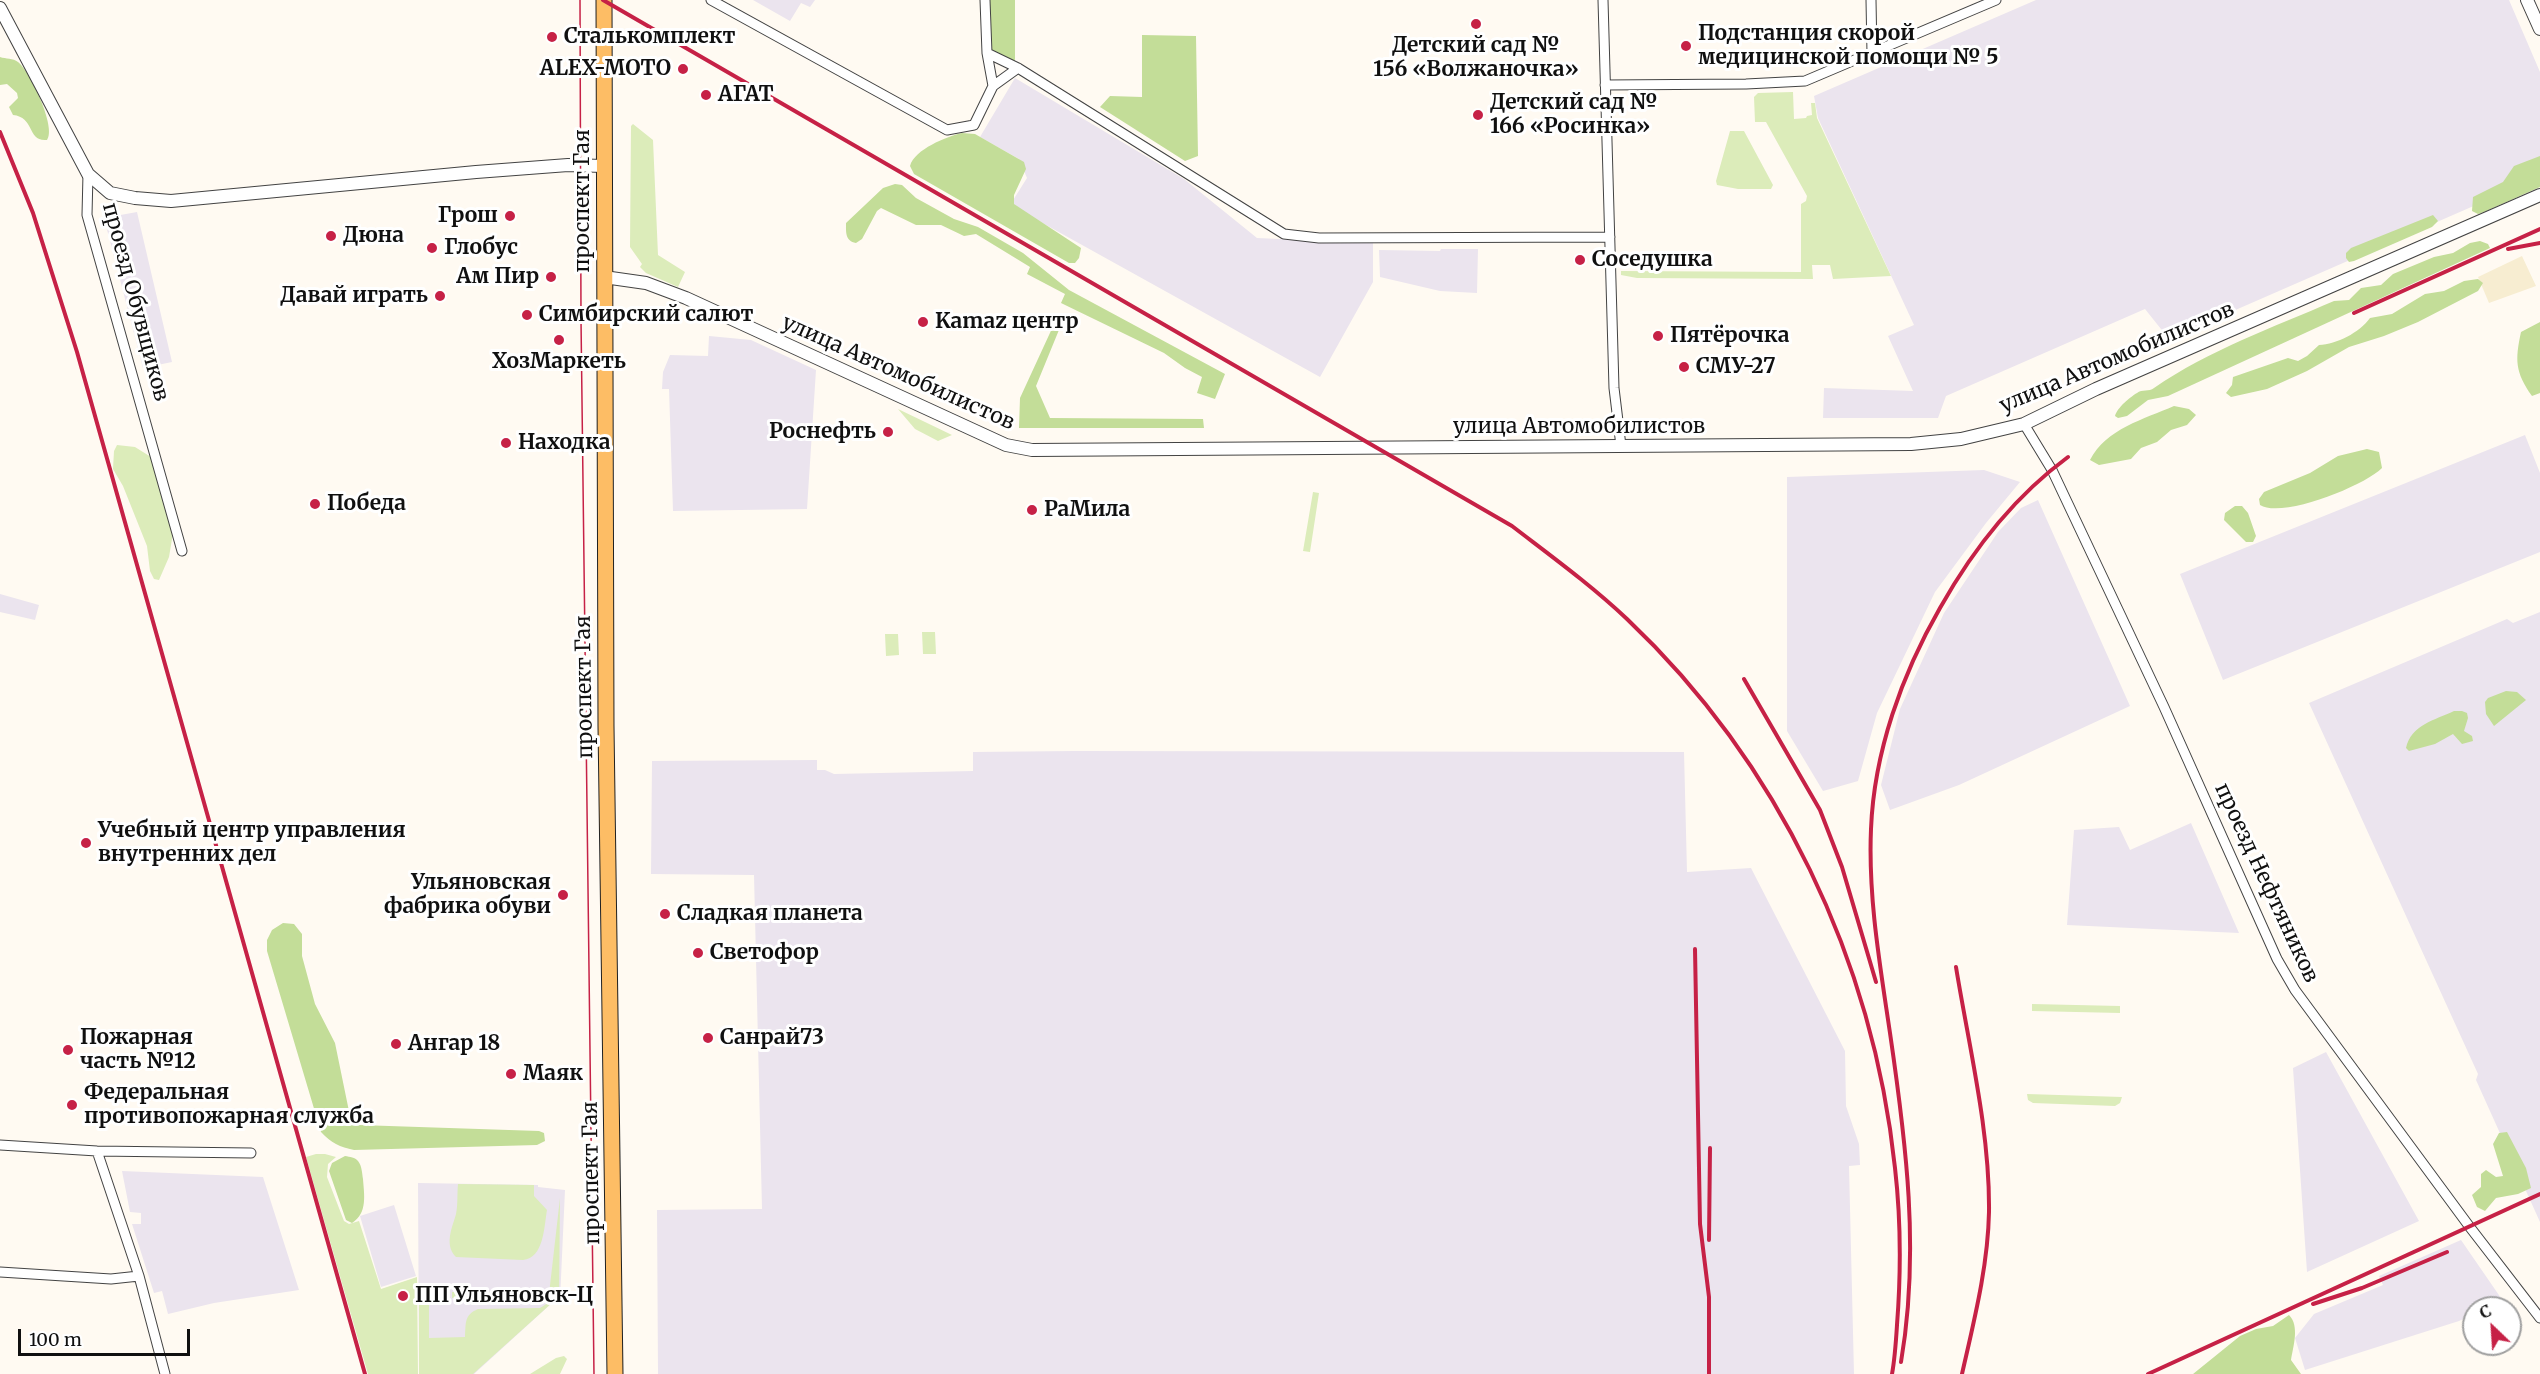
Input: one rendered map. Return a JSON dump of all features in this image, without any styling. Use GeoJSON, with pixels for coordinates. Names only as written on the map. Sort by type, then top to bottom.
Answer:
{"type":"FeatureCollection","features":[{"type":"Feature","properties":{"kind":"main road","name":"проспект Гая"},"geometry":{"type":"LineString","coordinates":[[604,0],[606,726],[615,1374]]}},
{"type":"Feature","properties":{"kind":"street"},"geometry":{"type":"LineString","coordinates":[[711,0],[947,130],[974,125],[993,87],[1018,69]]}},
{"type":"Feature","properties":{"kind":"street"},"geometry":{"type":"LineString","coordinates":[[985,0],[987,53],[993,87]]}},
{"type":"Feature","properties":{"kind":"street"},"geometry":{"type":"LineString","coordinates":[[1603,0],[1614,386],[1621,446]]}},
{"type":"Feature","properties":{"kind":"street"},"geometry":{"type":"LineString","coordinates":[[1871,0],[1872,54]]}},
{"type":"Feature","properties":{"kind":"street"},"geometry":{"type":"LineString","coordinates":[[1605,85],[1805,81],[1996,0]]}},
{"type":"Feature","properties":{"kind":"street"},"geometry":{"type":"LineString","coordinates":[[2527,0],[2540,29]]}},
{"type":"Feature","properties":{"kind":"street","name":"проезд Обувщиков"},"geometry":{"type":"LineString","coordinates":[[0,8],[87,174],[87,215],[182,551]]}},
{"type":"Feature","properties":{"kind":"street"},"geometry":{"type":"LineString","coordinates":[[987,53],[1018,69],[1284,234],[1320,238],[1610,237]]}},
{"type":"Feature","properties":{"kind":"street"},"geometry":{"type":"LineString","coordinates":[[87,174],[110,193],[171,201],[476,172],[568,165],[604,166]]}},
{"type":"Feature","properties":{"kind":"street","name":"улица Автомобилистов"},"geometry":{"type":"LineString","coordinates":[[604,277],[646,283],[686,298],[1006,446],[1032,450],[1911,444],[1961,439],[2024,424],[2096,389],[2540,195]]}},
{"type":"Feature","properties":{"kind":"street","name":"проезд Нефтяников"},"geometry":{"type":"LineString","coordinates":[[2024,424],[2052,470],[2164,707],[2277,959],[2295,990],[2469,1226],[2540,1318]]}},
{"type":"Feature","properties":{"kind":"street"},"geometry":{"type":"LineString","coordinates":[[0,1145],[97,1151],[251,1153]]}},
{"type":"Feature","properties":{"kind":"street"},"geometry":{"type":"LineString","coordinates":[[97,1151],[139,1276],[165,1374]]}},
{"type":"Feature","properties":{"kind":"street"},"geometry":{"type":"LineString","coordinates":[[0,1272],[111,1279],[139,1276]]}},
{"type":"Feature","properties":{"kind":"shaded area"},"geometry":{"type":"Polygon","coordinates":[[[753,0],[815,0],[810,7],[801,3],[790,21],[753,0]]]}},
{"type":"Feature","properties":{"kind":"shaded area"},"geometry":{"type":"Polygon","coordinates":[[[2036,0],[2509,0],[2540,72],[2540,177],[2169,339],[2145,309],[1946,396],[1938,418],[1823,418],[1824,388],[1913,391],[1888,336],[1914,325],[1818,118],[1814,96],[2036,0]]]}},
{"type":"Feature","properties":{"kind":"shaded area"},"geometry":{"type":"Polygon","coordinates":[[[1015,78],[1184,179],[1257,238],[1373,243],[1373,282],[1320,377],[1010,205],[1027,178],[1019,159],[980,137],[1015,78]]]}},
{"type":"Feature","properties":{"kind":"shaded area"},"geometry":{"type":"Polygon","coordinates":[[[137,212],[172,362],[143,368],[104,218],[137,212]]]}},
{"type":"Feature","properties":{"kind":"shaded area"},"geometry":{"type":"Polygon","coordinates":[[[1441,249],[1478,249],[1477,293],[1440,291],[1380,277],[1379,250],[1440,251],[1441,249]]]}},
{"type":"Feature","properties":{"kind":"shaded area"},"geometry":{"type":"Polygon","coordinates":[[[2522,256],[2536,286],[2489,303],[2478,277],[2522,256]]]}},
{"type":"Feature","properties":{"kind":"shaded area"},"geometry":{"type":"Polygon","coordinates":[[[709,336],[751,340],[816,370],[807,509],[673,511],[669,389],[662,389],[663,372],[670,355],[708,356],[709,336]]]}},
{"type":"Feature","properties":{"kind":"shaded area"},"geometry":{"type":"Polygon","coordinates":[[[2525,435],[2540,473],[2540,552],[2223,680],[2180,574],[2525,435]]]}},
{"type":"Feature","properties":{"kind":"shaded area"},"geometry":{"type":"Polygon","coordinates":[[[1984,470],[2020,482],[1986,523],[1935,592],[1877,713],[1858,781],[1823,791],[1787,731],[1787,477],[1984,470]]]}},
{"type":"Feature","properties":{"kind":"shaded area"},"geometry":{"type":"Polygon","coordinates":[[[2038,500],[2130,706],[1959,785],[1890,810],[1881,785],[1900,709],[1944,613],[1998,532],[2021,508],[2038,500]]]}},
{"type":"Feature","properties":{"kind":"shaded area"},"geometry":{"type":"Polygon","coordinates":[[[0,594],[39,605],[35,620],[0,612],[0,594]]]}},
{"type":"Feature","properties":{"kind":"shaded area"},"geometry":{"type":"Polygon","coordinates":[[[2540,612],[2540,1222],[2476,1080],[2478,1074],[2309,703],[2507,619],[2513,623],[2540,612]]]}},
{"type":"Feature","properties":{"kind":"shaded area"},"geometry":{"type":"Polygon","coordinates":[[[973,752],[1684,752],[1687,872],[1751,868],[1845,1051],[1846,1106],[1859,1144],[1860,1165],[1849,1166],[1854,1374],[658,1374],[657,1210],[762,1209],[754,875],[651,874],[652,761],[817,760],[817,770],[825,770],[834,774],[973,771],[973,752]]]}},
{"type":"Feature","properties":{"kind":"shaded area"},"geometry":{"type":"Polygon","coordinates":[[[2191,823],[2239,933],[2067,925],[2074,830],[2119,827],[2130,850],[2191,823]]]}},
{"type":"Feature","properties":{"kind":"shaded area"},"geometry":{"type":"Polygon","coordinates":[[[2326,1052],[2419,1221],[2307,1272],[2293,1068],[2326,1052]]]}},
{"type":"Feature","properties":{"kind":"shaded area"},"geometry":{"type":"Polygon","coordinates":[[[122,1171],[263,1177],[299,1290],[214,1303],[168,1314],[162,1291],[154,1293],[132,1224],[141,1224],[141,1213],[130,1212],[122,1171]]]}},
{"type":"Feature","properties":{"kind":"shaded area"},"geometry":{"type":"Polygon","coordinates":[[[418,1183],[538,1185],[538,1187],[565,1190],[560,1300],[553,1302],[474,1374],[419,1374],[418,1183]]]}},
{"type":"Feature","properties":{"kind":"shaded area"},"geometry":{"type":"Polygon","coordinates":[[[394,1205],[416,1276],[381,1287],[360,1216],[394,1205]]]}},
{"type":"Feature","properties":{"kind":"shaded area"},"geometry":{"type":"Polygon","coordinates":[[[2461,1240],[2500,1296],[2462,1296],[2462,1320],[2305,1370],[2295,1338],[2314,1314],[2383,1285],[2379,1276],[2461,1240]]]}},
{"type":"Feature","properties":{"kind":"green space"},"geometry":{"type":"Polygon","coordinates":[[[988,0],[1015,0],[1015,63],[991,51],[988,0]]]}},
{"type":"Feature","properties":{"kind":"green space"},"geometry":{"type":"Polygon","coordinates":[[[1142,35],[1196,36],[1198,156],[1185,161],[1100,107],[1110,96],[1142,97],[1142,35]]]}},
{"type":"Feature","properties":{"kind":"green space"},"geometry":{"type":"Polygon","coordinates":[[[0,57],[18,62],[29,76],[45,112],[49,134],[47,140],[36,137],[25,120],[13,115],[9,107],[18,98],[17,93],[7,84],[0,85],[0,57]]]}},
{"type":"Feature","properties":{"kind":"green space"},"geometry":{"type":"Polygon","coordinates":[[[1793,92],[1794,119],[1812,115],[1811,103],[1815,103],[1817,118],[1891,276],[1833,279],[1830,265],[1812,265],[1813,279],[1637,278],[1621,275],[1621,271],[1801,272],[1801,204],[1806,201],[1807,196],[1766,122],[1755,122],[1754,97],[1758,93],[1793,92]]]}},
{"type":"Feature","properties":{"kind":"green space"},"geometry":{"type":"Polygon","coordinates":[[[633,124],[653,140],[658,255],[685,272],[678,287],[646,273],[640,267],[642,264],[630,247],[631,126],[633,124]]]}},
{"type":"Feature","properties":{"kind":"green space"},"geometry":{"type":"Polygon","coordinates":[[[1730,131],[1744,131],[1773,185],[1771,189],[1738,189],[1717,185],[1716,181],[1730,131]]]}},
{"type":"Feature","properties":{"kind":"green space"},"geometry":{"type":"Polygon","coordinates":[[[962,133],[975,134],[1024,162],[1026,169],[1014,195],[1014,204],[1081,248],[1079,258],[1075,263],[1069,263],[914,174],[910,166],[918,154],[948,137],[962,133]]]}},
{"type":"Feature","properties":{"kind":"green space"},"geometry":{"type":"Polygon","coordinates":[[[2540,156],[2540,187],[2484,212],[2478,214],[2472,211],[2473,197],[2503,182],[2514,166],[2540,156]]]}},
{"type":"Feature","properties":{"kind":"green space"},"geometry":{"type":"Polygon","coordinates":[[[895,184],[902,185],[916,198],[954,219],[978,227],[1023,253],[1069,290],[1225,374],[1215,399],[1197,393],[1202,377],[1164,353],[1061,303],[1065,294],[1027,274],[1030,267],[976,234],[964,236],[941,225],[916,225],[881,208],[877,211],[862,239],[856,243],[852,242],[847,236],[846,223],[883,188],[895,184]]]}},
{"type":"Feature","properties":{"kind":"green space"},"geometry":{"type":"Polygon","coordinates":[[[2433,215],[2438,221],[2432,227],[2354,261],[2349,262],[2346,258],[2346,253],[2351,248],[2433,215]]]}},
{"type":"Feature","properties":{"kind":"green space"},"geometry":{"type":"Polygon","coordinates":[[[2480,241],[2488,244],[2490,248],[2168,396],[2148,400],[2127,416],[2118,418],[2115,416],[2121,406],[2137,393],[2152,389],[2219,351],[2334,301],[2349,300],[2361,288],[2381,285],[2393,274],[2480,241]]]}},
{"type":"Feature","properties":{"kind":"green space"},"geometry":{"type":"Polygon","coordinates":[[[2478,279],[2483,283],[2478,291],[2418,322],[2349,347],[2307,371],[2267,389],[2231,397],[2226,393],[2232,385],[2233,377],[2288,358],[2298,361],[2319,345],[2354,333],[2370,318],[2392,314],[2425,294],[2444,291],[2464,281],[2478,279]]]}},
{"type":"Feature","properties":{"kind":"green space"},"geometry":{"type":"Polygon","coordinates":[[[1055,322],[1061,325],[1036,386],[1050,418],[1203,419],[1204,428],[1019,428],[1020,398],[1055,322]]]}},
{"type":"Feature","properties":{"kind":"green space"},"geometry":{"type":"Polygon","coordinates":[[[2540,322],[2540,393],[2532,396],[2519,373],[2517,358],[2521,332],[2540,322]]]}},
{"type":"Feature","properties":{"kind":"green space"},"geometry":{"type":"Polygon","coordinates":[[[2174,406],[2189,409],[2196,415],[2187,425],[2171,430],[2157,442],[2141,448],[2131,459],[2099,465],[2090,460],[2097,449],[2116,433],[2174,406]]]}},
{"type":"Feature","properties":{"kind":"green space"},"geometry":{"type":"Polygon","coordinates":[[[898,409],[952,435],[938,441],[915,429],[898,409]]]}},
{"type":"Feature","properties":{"kind":"green space"},"geometry":{"type":"Polygon","coordinates":[[[117,445],[135,447],[151,457],[173,533],[169,557],[159,580],[154,579],[150,571],[147,546],[123,486],[113,469],[114,451],[117,445]]]}},
{"type":"Feature","properties":{"kind":"green space"},"geometry":{"type":"Polygon","coordinates":[[[2367,449],[2379,452],[2382,468],[2358,483],[2304,504],[2286,508],[2260,505],[2259,499],[2264,492],[2310,473],[2338,456],[2367,449]]]}},
{"type":"Feature","properties":{"kind":"green space"},"geometry":{"type":"Polygon","coordinates":[[[1313,492],[1319,493],[1310,552],[1303,551],[1313,492]]]}},
{"type":"Feature","properties":{"kind":"green space"},"geometry":{"type":"Polygon","coordinates":[[[2235,506],[2242,506],[2248,513],[2256,536],[2253,542],[2246,542],[2224,520],[2225,513],[2235,506]]]}},
{"type":"Feature","properties":{"kind":"green space"},"geometry":{"type":"Polygon","coordinates":[[[922,632],[935,632],[936,654],[923,654],[922,632]]]}},
{"type":"Feature","properties":{"kind":"green space"},"geometry":{"type":"Polygon","coordinates":[[[885,634],[898,634],[899,655],[886,656],[885,634]]]}},
{"type":"Feature","properties":{"kind":"green space"},"geometry":{"type":"Polygon","coordinates":[[[2506,691],[2517,692],[2526,700],[2494,726],[2486,714],[2485,702],[2488,698],[2506,691]]]}},
{"type":"Feature","properties":{"kind":"green space"},"geometry":{"type":"Polygon","coordinates":[[[2454,711],[2467,713],[2468,718],[2464,731],[2472,736],[2473,741],[2462,744],[2453,734],[2435,744],[2409,751],[2406,748],[2418,729],[2454,711]]]}},
{"type":"Feature","properties":{"kind":"green space"},"geometry":{"type":"Polygon","coordinates":[[[283,923],[294,924],[302,934],[302,956],[315,1004],[335,1043],[351,1121],[359,1125],[539,1131],[544,1133],[545,1141],[537,1145],[354,1150],[328,1139],[321,1132],[267,951],[267,940],[272,930],[283,923]]]}},
{"type":"Feature","properties":{"kind":"green space"},"geometry":{"type":"Polygon","coordinates":[[[2032,1004],[2120,1006],[2120,1013],[2032,1011],[2032,1004]]]}},
{"type":"Feature","properties":{"kind":"green space"},"geometry":{"type":"Polygon","coordinates":[[[2027,1094],[2122,1097],[2120,1103],[2115,1106],[2033,1103],[2028,1100],[2027,1094]]]}},
{"type":"Feature","properties":{"kind":"green space"},"geometry":{"type":"Polygon","coordinates":[[[2507,1132],[2526,1168],[2531,1188],[2518,1194],[2496,1198],[2485,1211],[2477,1207],[2472,1195],[2481,1187],[2481,1174],[2486,1170],[2496,1177],[2503,1176],[2493,1144],[2499,1133],[2507,1132]]]}},
{"type":"Feature","properties":{"kind":"green space"},"geometry":{"type":"Polygon","coordinates":[[[316,1154],[336,1157],[328,1164],[327,1177],[344,1221],[349,1224],[359,1221],[381,1289],[417,1277],[418,1374],[368,1374],[306,1157],[316,1154]]]}},
{"type":"Feature","properties":{"kind":"green space"},"geometry":{"type":"Polygon","coordinates":[[[345,1156],[358,1161],[363,1179],[363,1209],[352,1223],[346,1220],[329,1171],[332,1163],[345,1156]]]}},
{"type":"Feature","properties":{"kind":"green space"},"geometry":{"type":"Polygon","coordinates":[[[458,1184],[534,1185],[534,1196],[547,1210],[542,1241],[535,1254],[523,1260],[456,1257],[450,1247],[450,1242],[457,1211],[458,1184]]]}},
{"type":"Feature","properties":{"kind":"green space"},"geometry":{"type":"Polygon","coordinates":[[[560,1198],[559,1300],[553,1302],[473,1374],[419,1374],[419,1295],[429,1295],[429,1338],[465,1337],[468,1317],[478,1309],[540,1308],[548,1303],[560,1198]]]}},
{"type":"Feature","properties":{"kind":"green space"},"geometry":{"type":"Polygon","coordinates":[[[452,1292],[517,1292],[511,1298],[452,1298],[452,1292]]]}},
{"type":"Feature","properties":{"kind":"green space"},"geometry":{"type":"Polygon","coordinates":[[[2289,1315],[2295,1331],[2291,1360],[2301,1374],[2193,1374],[2240,1336],[2256,1329],[2273,1326],[2289,1315]]]}},
{"type":"Feature","properties":{"kind":"green space"},"geometry":{"type":"Polygon","coordinates":[[[564,1356],[567,1359],[560,1374],[530,1374],[556,1358],[564,1356]]]}},
{"type":"Feature","properties":{"kind":"tram line"},"geometry":{"type":"LineString","coordinates":[[580,0],[581,320],[594,1374]]}},
{"type":"Feature","properties":{"kind":"railway"},"geometry":{"type":"LineString","coordinates":[[603,0],[1512,526],[1613,606],[1681,675],[1730,736],[1773,801],[1810,870],[1841,941],[1865,1015],[1883,1091],[1897,1188],[1900,1246],[1899,1286],[1892,1374]]}},
{"type":"Feature","properties":{"kind":"railway"},"geometry":{"type":"LineString","coordinates":[[0,132],[33,213],[77,352],[365,1374]]}},
{"type":"Feature","properties":{"kind":"railway"},"geometry":{"type":"LineString","coordinates":[[2354,313],[2540,229]]}},
{"type":"Feature","properties":{"kind":"railway"},"geometry":{"type":"LineString","coordinates":[[2508,249],[2540,243]]}},
{"type":"Feature","properties":{"kind":"railway"},"geometry":{"type":"LineString","coordinates":[[1901,1362],[1910,1280],[1909,1197],[1906,1156],[1871,880],[1871,829],[1878,771],[1892,714],[1902,687],[1940,608],[1966,566],[1996,526],[2030,489],[2068,457]]}},
{"type":"Feature","properties":{"kind":"railway"},"geometry":{"type":"LineString","coordinates":[[1744,679],[1820,810],[1842,867],[1876,982]]}},
{"type":"Feature","properties":{"kind":"railway"},"geometry":{"type":"LineString","coordinates":[[1695,949],[1700,1224],[1709,1297],[1709,1374]]}},
{"type":"Feature","properties":{"kind":"railway"},"geometry":{"type":"LineString","coordinates":[[1956,967],[1978,1089],[1986,1151],[1989,1212],[1983,1273],[1962,1374]]}},
{"type":"Feature","properties":{"kind":"railway"},"geometry":{"type":"LineString","coordinates":[[1709,1240],[1710,1148]]}},
{"type":"Feature","properties":{"kind":"railway"},"geometry":{"type":"LineString","coordinates":[[2148,1374],[2540,1194]]}},
{"type":"Feature","properties":{"kind":"railway"},"geometry":{"type":"LineString","coordinates":[[2313,1304],[2362,1288],[2447,1252]]}},
{"type":"Feature","properties":{"kind":"place","name":"Детский сад № 156 «Волжаночка»"},"geometry":{"type":"Point","coordinates":[1476,24]}},
{"type":"Feature","properties":{"kind":"place","name":"Сталькомплект"},"geometry":{"type":"Point","coordinates":[552,37]}},
{"type":"Feature","properties":{"kind":"place","name":"Подстанция скорой медицинской помощи № 5"},"geometry":{"type":"Point","coordinates":[1686,46]}},
{"type":"Feature","properties":{"kind":"place","name":"ALEX-MOTO"},"geometry":{"type":"Point","coordinates":[683,69]}},
{"type":"Feature","properties":{"kind":"place","name":"АГАТ"},"geometry":{"type":"Point","coordinates":[706,95]}},
{"type":"Feature","properties":{"kind":"place","name":"Детский сад № 166 «Росинка»"},"geometry":{"type":"Point","coordinates":[1478,115]}},
{"type":"Feature","properties":{"kind":"place","name":"Грош"},"geometry":{"type":"Point","coordinates":[510,216]}},
{"type":"Feature","properties":{"kind":"place","name":"Дюна"},"geometry":{"type":"Point","coordinates":[331,236]}},
{"type":"Feature","properties":{"kind":"place","name":"Глобус"},"geometry":{"type":"Point","coordinates":[432,248]}},
{"type":"Feature","properties":{"kind":"place","name":"Соседушка"},"geometry":{"type":"Point","coordinates":[1580,260]}},
{"type":"Feature","properties":{"kind":"place","name":"Ам Пир"},"geometry":{"type":"Point","coordinates":[551,277]}},
{"type":"Feature","properties":{"kind":"place","name":"Давай играть"},"geometry":{"type":"Point","coordinates":[440,296]}},
{"type":"Feature","properties":{"kind":"place","name":"Симбирский салют"},"geometry":{"type":"Point","coordinates":[527,315]}},
{"type":"Feature","properties":{"kind":"place","name":"Kamaz центр"},"geometry":{"type":"Point","coordinates":[923,322]}},
{"type":"Feature","properties":{"kind":"place","name":"Пятёрочка"},"geometry":{"type":"Point","coordinates":[1658,336]}},
{"type":"Feature","properties":{"kind":"place","name":"ХозМаркеть"},"geometry":{"type":"Point","coordinates":[559,340]}},
{"type":"Feature","properties":{"kind":"place","name":"СМУ-27"},"geometry":{"type":"Point","coordinates":[1684,367]}},
{"type":"Feature","properties":{"kind":"place","name":"Роснефть"},"geometry":{"type":"Point","coordinates":[888,432]}},
{"type":"Feature","properties":{"kind":"place","name":"Находка"},"geometry":{"type":"Point","coordinates":[506,443]}},
{"type":"Feature","properties":{"kind":"place","name":"Победа"},"geometry":{"type":"Point","coordinates":[315,504]}},
{"type":"Feature","properties":{"kind":"place","name":"РаМила"},"geometry":{"type":"Point","coordinates":[1032,510]}},
{"type":"Feature","properties":{"kind":"place","name":"Учебный центр управления внутренних дел"},"geometry":{"type":"Point","coordinates":[86,843]}},
{"type":"Feature","properties":{"kind":"place","name":"Ульяновская фабрика обуви"},"geometry":{"type":"Point","coordinates":[563,895]}},
{"type":"Feature","properties":{"kind":"place","name":"Сладкая планета"},"geometry":{"type":"Point","coordinates":[665,914]}},
{"type":"Feature","properties":{"kind":"place","name":"Светофор"},"geometry":{"type":"Point","coordinates":[698,953]}},
{"type":"Feature","properties":{"kind":"place","name":"Санрай73"},"geometry":{"type":"Point","coordinates":[708,1038]}},
{"type":"Feature","properties":{"kind":"place","name":"Ангар 18"},"geometry":{"type":"Point","coordinates":[396,1044]}},
{"type":"Feature","properties":{"kind":"place","name":"Пожарная часть №12"},"geometry":{"type":"Point","coordinates":[68,1050]}},
{"type":"Feature","properties":{"kind":"place","name":"Маяк"},"geometry":{"type":"Point","coordinates":[511,1074]}},
{"type":"Feature","properties":{"kind":"place","name":"Федеральная противопожарная служба"},"geometry":{"type":"Point","coordinates":[72,1105]}},
{"type":"Feature","properties":{"kind":"place","name":"ПП Ульяновск-Ц"},"geometry":{"type":"Point","coordinates":[403,1296]}}]}
